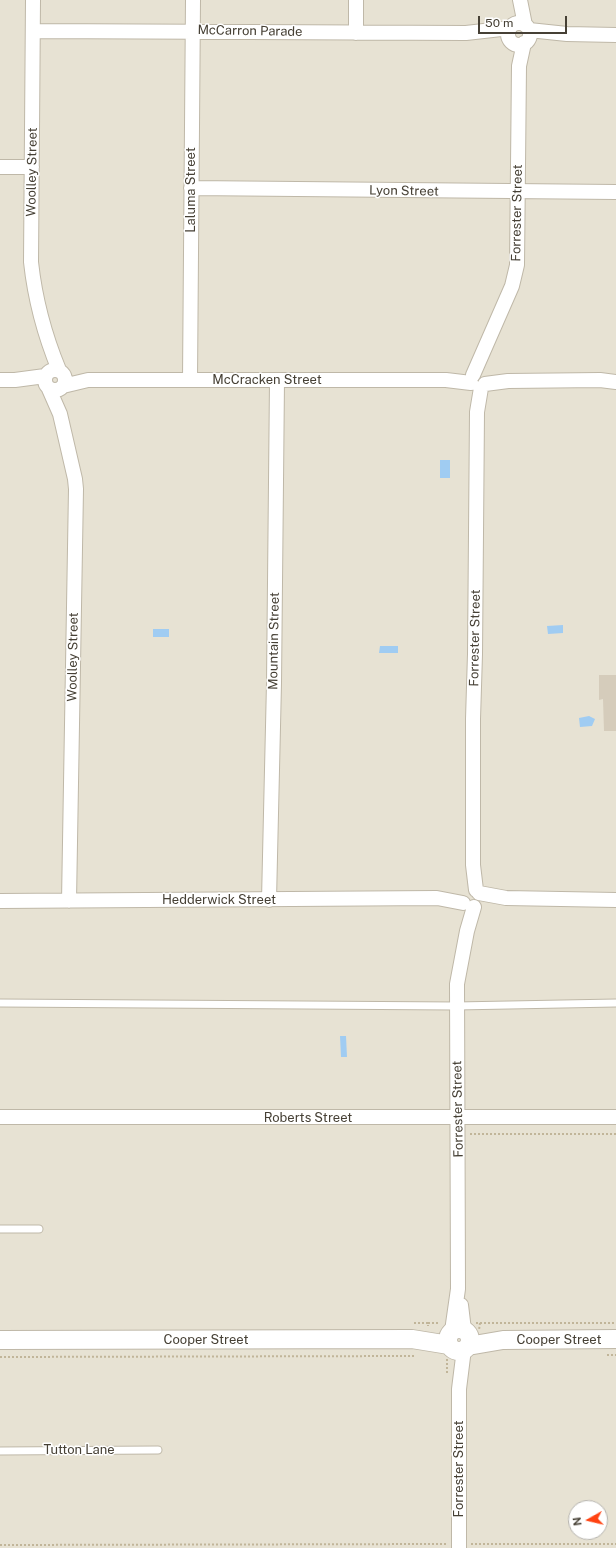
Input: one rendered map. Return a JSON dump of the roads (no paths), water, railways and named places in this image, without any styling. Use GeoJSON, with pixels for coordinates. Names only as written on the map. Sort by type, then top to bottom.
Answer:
{"type":"FeatureCollection","features":[{"type":"Feature","properties":{"kind":"street","name":"Woolley Street"},"geometry":{"type":"LineString","coordinates":[[33,0],[31,262],[76,489],[69,901]]}},
{"type":"Feature","properties":{"kind":"street","name":"Laluma Street"},"geometry":{"type":"LineString","coordinates":[[190,380],[193,0]]}},
{"type":"Feature","properties":{"kind":"street"},"geometry":{"type":"LineString","coordinates":[[356,0],[356,33]]}},
{"type":"Feature","properties":{"kind":"street","name":"Forrester Street"},"geometry":{"type":"LineString","coordinates":[[459,1545],[459,1118],[456,1006],[457,984],[467,931],[471,898],[473,865],[473,719],[478,381],[483,353],[515,275],[517,256],[518,192],[519,0]]}},
{"type":"Feature","properties":{"kind":"street","name":"McCarron Parade"},"geometry":{"type":"LineString","coordinates":[[33,30],[616,35]]}},
{"type":"Feature","properties":{"kind":"street"},"geometry":{"type":"LineString","coordinates":[[0,167],[32,167]]}},
{"type":"Feature","properties":{"kind":"street","name":"Lyon Street"},"geometry":{"type":"LineString","coordinates":[[191,188],[616,192]]}},
{"type":"Feature","properties":{"kind":"street","name":"McCracken Street"},"geometry":{"type":"LineString","coordinates":[[0,380],[600,380],[616,382]]}},
{"type":"Feature","properties":{"kind":"street","name":"Mountain Street"},"geometry":{"type":"LineString","coordinates":[[269,900],[274,683],[277,381]]}},
{"type":"Feature","properties":{"kind":"street","name":"Hedderwick Street"},"geometry":{"type":"LineString","coordinates":[[0,901],[437,898],[616,900]]}},
{"type":"Feature","properties":{"kind":"street","name":"Roberts Street"},"geometry":{"type":"LineString","coordinates":[[0,1117],[616,1118]]}},
{"type":"Feature","properties":{"kind":"street","name":"Cooper Street"},"geometry":{"type":"LineString","coordinates":[[0,1340],[616,1339]]}},
{"type":"Feature","properties":{"kind":"lane"},"geometry":{"type":"LineString","coordinates":[[0,1003],[456,1006],[616,1003]]}},
{"type":"Feature","properties":{"kind":"lane"},"geometry":{"type":"LineString","coordinates":[[0,1229],[39,1229]]}},
{"type":"Feature","properties":{"kind":"lane","name":"Tutton Lane"},"geometry":{"type":"LineString","coordinates":[[0,1451],[158,1450]]}},
{"type":"Feature","properties":{"kind":"water"},"geometry":{"type":"Polygon","coordinates":[[[440,460],[450,460],[450,478],[440,478],[440,460]]]}},
{"type":"Feature","properties":{"kind":"water"},"geometry":{"type":"Polygon","coordinates":[[[563,625],[563,633],[548,634],[547,626],[563,625]]]}},
{"type":"Feature","properties":{"kind":"water"},"geometry":{"type":"Polygon","coordinates":[[[153,629],[169,629],[169,637],[153,637],[153,629]]]}},
{"type":"Feature","properties":{"kind":"water"},"geometry":{"type":"Polygon","coordinates":[[[380,646],[398,646],[398,653],[379,653],[380,646]]]}},
{"type":"Feature","properties":{"kind":"water"},"geometry":{"type":"Polygon","coordinates":[[[589,716],[595,719],[592,726],[580,727],[579,718],[589,716]]]}},
{"type":"Feature","properties":{"kind":"water"},"geometry":{"type":"Polygon","coordinates":[[[340,1036],[346,1036],[347,1057],[341,1057],[340,1036]]]}}]}
